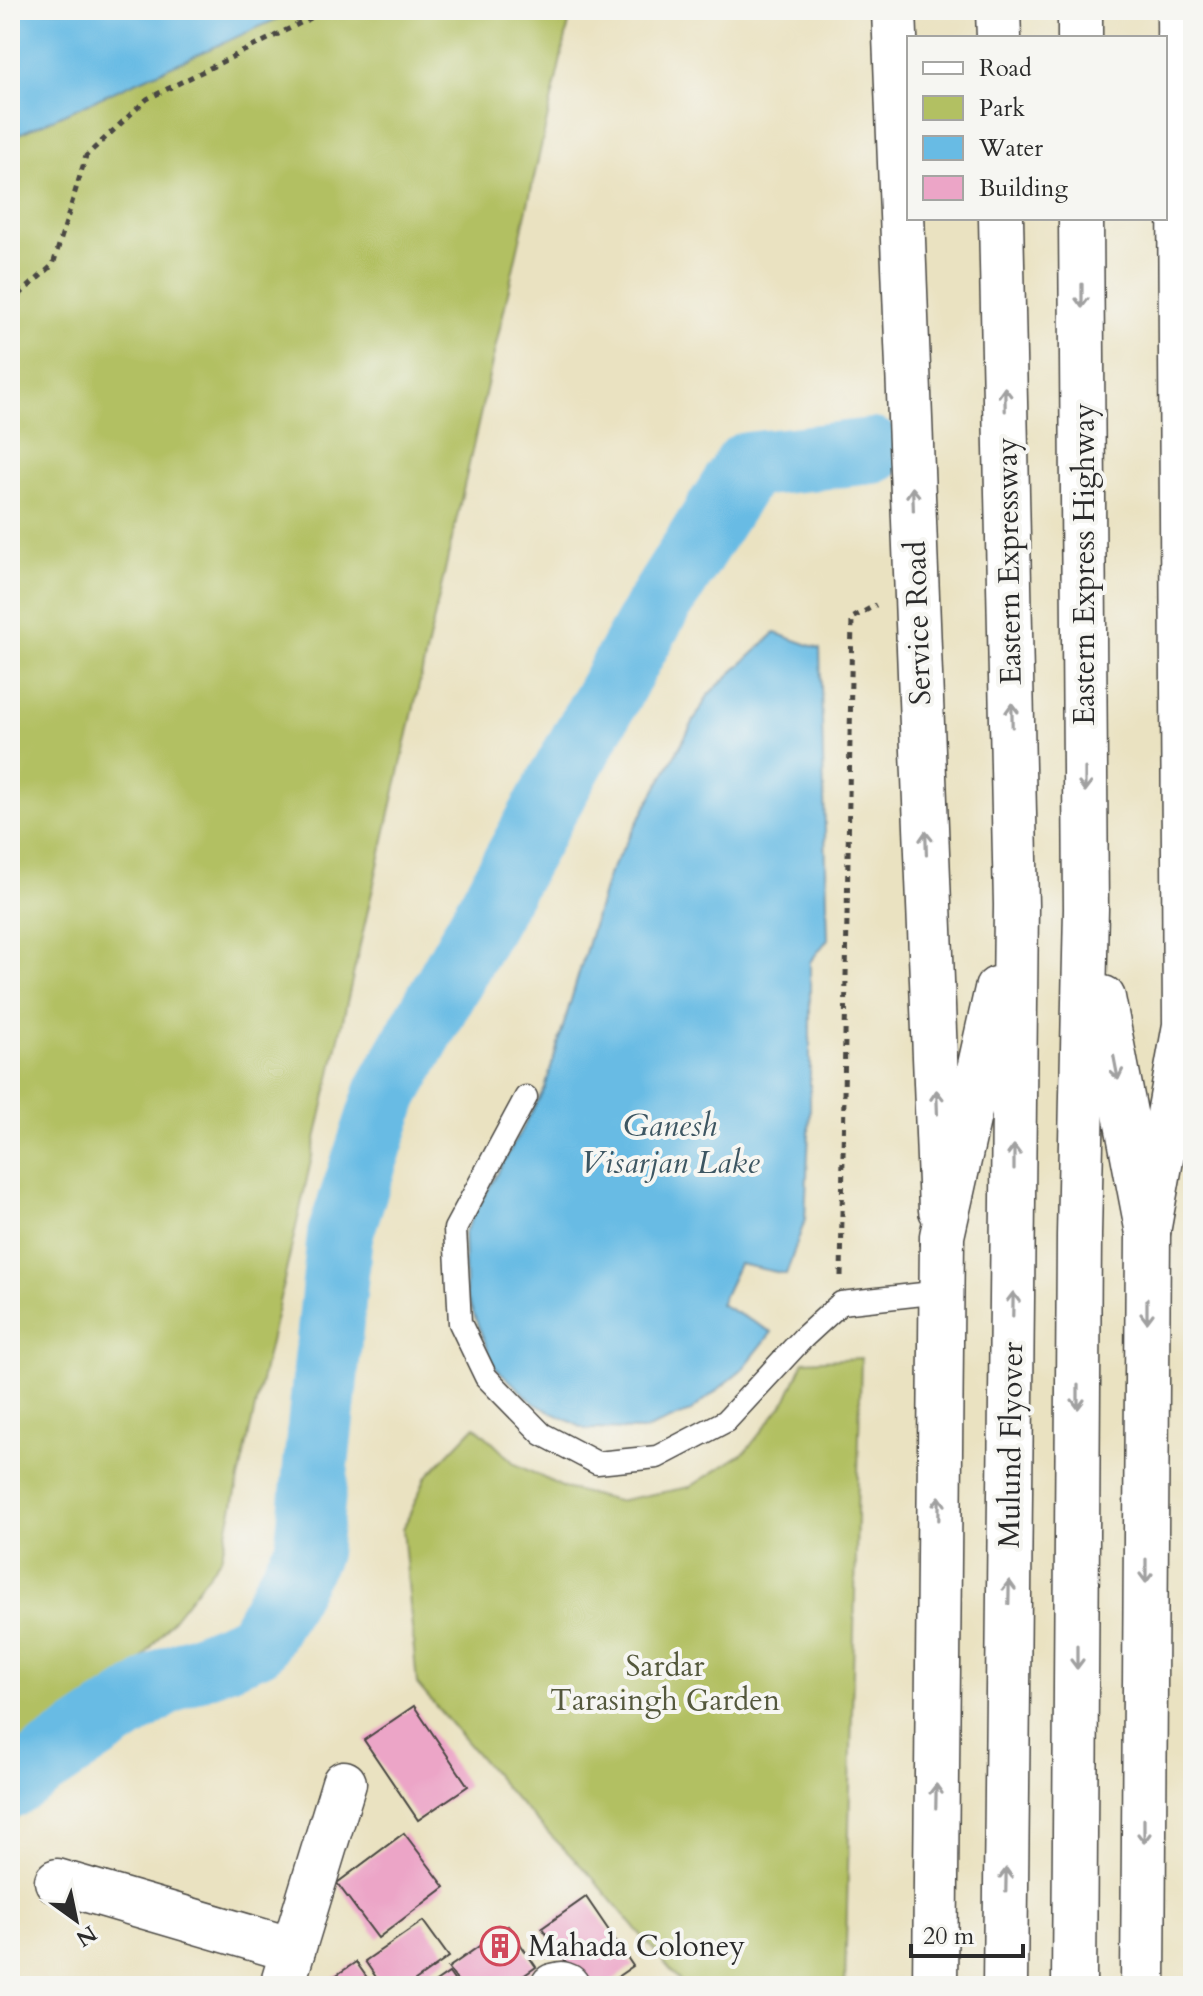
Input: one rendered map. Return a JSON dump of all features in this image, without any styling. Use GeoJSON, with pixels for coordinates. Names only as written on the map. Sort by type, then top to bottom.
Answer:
{"type":"FeatureCollection","features":[{"type":"Feature","properties":{"kind":"main road","name":"Service Road"},"geometry":{"type":"LineString","coordinates":[[894,10],[942,1236]]}},
{"type":"Feature","properties":{"kind":"main road"},"geometry":{"type":"LineString","coordinates":[[998,10],[999,36]]}},
{"type":"Feature","properties":{"kind":"main road"},"geometry":{"type":"LineString","coordinates":[[1080,10],[1080,36]]}},
{"type":"Feature","properties":{"kind":"main road"},"geometry":{"type":"LineString","coordinates":[[1143,1986],[1148,1233],[1185,1025],[1187,321],[1179,10]]}},
{"type":"Feature","properties":{"kind":"main road","name":"Eastern Expressway"},"geometry":{"type":"LineString","coordinates":[[1001,220],[1016,905]]}},
{"type":"Feature","properties":{"kind":"main road","name":"Eastern Express Highway"},"geometry":{"type":"LineString","coordinates":[[1081,220],[1086,909]]}},
{"type":"Feature","properties":{"kind":"main road"},"geometry":{"type":"LineString","coordinates":[[935,1986],[942,1236],[1016,905]]}},
{"type":"Feature","properties":{"kind":"main road","name":"Mulund Flyover"},"geometry":{"type":"LineString","coordinates":[[1005,1986],[1016,905]]}},
{"type":"Feature","properties":{"kind":"main road"},"geometry":{"type":"LineString","coordinates":[[1086,909],[1148,1233]]}},
{"type":"Feature","properties":{"kind":"main road"},"geometry":{"type":"LineString","coordinates":[[1074,1986],[1079,1235],[1086,909]]}},
{"type":"Feature","properties":{"kind":"main road"},"geometry":{"type":"LineString","coordinates":[[57,1881],[287,1968],[344,1783]]}},
{"type":"Feature","properties":{"kind":"main road"},"geometry":{"type":"LineString","coordinates":[[553,1986],[567,1986]]}},
{"type":"Feature","properties":{"kind":"lane"},"geometry":{"type":"LineString","coordinates":[[526,1097],[455,1229],[460,1323],[486,1377],[542,1434],[597,1463],[657,1457],[726,1421],[803,1338],[841,1303],[941,1292]]}},
{"type":"Feature","properties":{"kind":"path"},"geometry":{"type":"LineString","coordinates":[[10,303],[53,265],[86,156],[126,118],[147,99],[327,10]]}},
{"type":"Feature","properties":{"kind":"path"},"geometry":{"type":"LineString","coordinates":[[841,1303],[852,618],[916,583]]}},
{"type":"Feature","properties":{"kind":"green space"},"geometry":{"type":"Polygon","coordinates":[[[297,10],[572,10],[221,1558],[10,1827],[10,138],[297,10]]]}},
{"type":"Feature","properties":{"kind":"green space","name":"Sardar Tarasingh Garden"},"geometry":{"type":"Polygon","coordinates":[[[861,1358],[845,1986],[684,1986],[593,1878],[515,1799],[417,1684],[403,1529],[426,1477],[475,1426],[515,1464],[564,1488],[617,1501],[690,1487],[746,1451],[787,1399],[804,1361],[861,1358]]]}},
{"type":"Feature","properties":{"kind":"water"},"geometry":{"type":"Polygon","coordinates":[[[10,10],[297,10],[10,138],[10,10]]]}},
{"type":"Feature","properties":{"kind":"water","name":"Ganesh Visarjan Lake"},"geometry":{"type":"Polygon","coordinates":[[[775,633],[820,649],[828,939],[810,962],[810,1109],[805,1220],[786,1274],[739,1264],[720,1304],[772,1332],[741,1371],[690,1412],[645,1430],[585,1429],[535,1404],[495,1367],[466,1295],[464,1233],[545,1088],[608,875],[709,694],[775,633]]]}},
{"type":"Feature","properties":{"kind":"building"},"geometry":{"type":"Polygon","coordinates":[[[414,1706],[468,1786],[418,1820],[364,1740],[414,1706]]]}},
{"type":"Feature","properties":{"kind":"building"},"geometry":{"type":"Polygon","coordinates":[[[404,1833],[445,1887],[378,1938],[337,1883],[404,1833]]]}},
{"type":"Feature","properties":{"kind":"building"},"geometry":{"type":"Polygon","coordinates":[[[586,1897],[633,1966],[604,1986],[583,1986],[542,1928],[586,1897]]]}},
{"type":"Feature","properties":{"kind":"building"},"geometry":{"type":"Polygon","coordinates":[[[423,1921],[449,1957],[408,1986],[382,1986],[365,1961],[423,1921]]]}},
{"type":"Feature","properties":{"kind":"building","name":"Mahada Coloney"},"geometry":{"type":"Polygon","coordinates":[[[508,1926],[536,1967],[509,1986],[461,1986],[448,1968],[508,1926]]]}},
{"type":"Feature","properties":{"kind":"building"},"geometry":{"type":"Polygon","coordinates":[[[356,1962],[373,1986],[320,1986],[356,1962]]]}},
{"type":"Feature","properties":{"kind":"building"},"geometry":{"type":"Polygon","coordinates":[[[449,1973],[458,1986],[430,1986],[449,1973]]]}},
{"type":"Feature","properties":{"kind":"waterway"},"geometry":{"type":"LineString","coordinates":[[10,1786],[170,1679],[256,1644],[307,1552],[340,1235],[387,1093],[655,611],[747,465],[872,451]]}},
{"type":"Feature","properties":{"kind":"place","name":"Mahada Coloney"},"geometry":{"type":"Point","coordinates":[500,1946]}}]}
